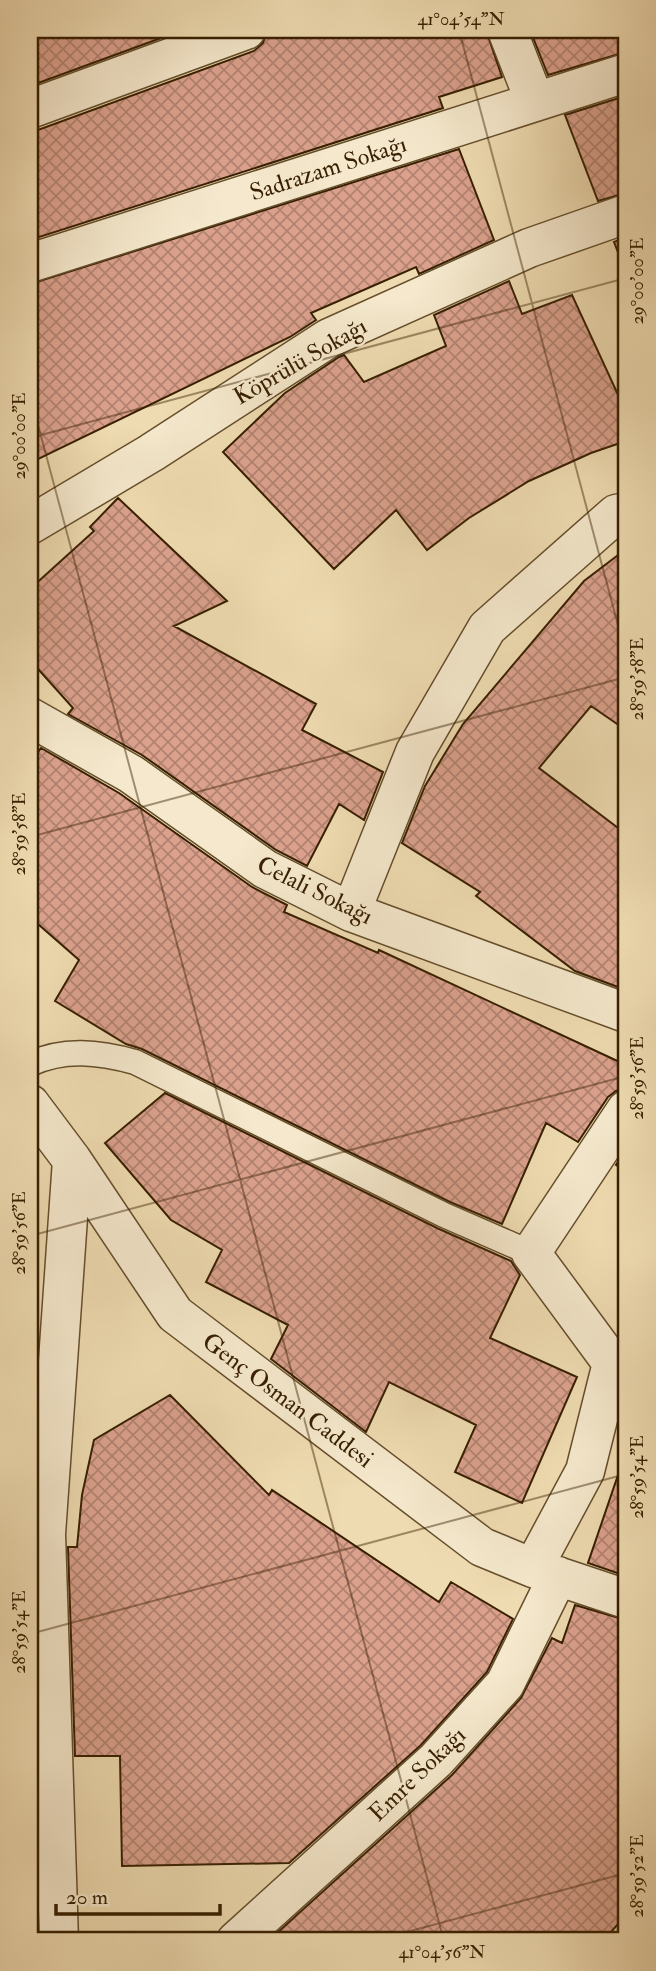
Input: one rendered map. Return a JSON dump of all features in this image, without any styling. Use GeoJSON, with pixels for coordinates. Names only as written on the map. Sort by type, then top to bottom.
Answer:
{"type":"FeatureCollection","features":[{"type":"Feature","properties":{"kind":"street"},"geometry":{"type":"LineString","coordinates":[[30,109],[246,30]]}},
{"type":"Feature","properties":{"kind":"street"},"geometry":{"type":"LineString","coordinates":[[507,30],[535,102]]}},
{"type":"Feature","properties":{"kind":"street","name":"Sadrazam Sokağı"},"geometry":{"type":"LineString","coordinates":[[30,263],[626,73]]}},
{"type":"Feature","properties":{"kind":"street","name":"Köprülü Sokağı"},"geometry":{"type":"LineString","coordinates":[[30,525],[151,453],[330,338],[529,247],[626,214]]}},
{"type":"Feature","properties":{"kind":"street"},"geometry":{"type":"LineString","coordinates":[[351,912],[415,752],[487,628],[616,514],[626,512]]}},
{"type":"Feature","properties":{"kind":"street","name":"Celali Sokağı"},"geometry":{"type":"LineString","coordinates":[[30,717],[131,774],[265,869],[351,912],[626,1013]]}},
{"type":"Feature","properties":{"kind":"street","name":"Genç Osman Caddesi"},"geometry":{"type":"LineString","coordinates":[[30,1104],[72,1160],[174,1314],[482,1547],[545,1572],[626,1599]]}},
{"type":"Feature","properties":{"kind":"street"},"geometry":{"type":"LineString","coordinates":[[531,1253],[626,1110]]}},
{"type":"Feature","properties":{"kind":"street"},"geometry":{"type":"LineString","coordinates":[[59,1941],[46,1534],[72,1160]]}},
{"type":"Feature","properties":{"kind":"street","name":"Emre Sokağı"},"geometry":{"type":"LineString","coordinates":[[236,1941],[436,1760],[505,1684],[585,1471],[612,1363],[531,1253]]}},
{"type":"Feature","properties":{"kind":"street"},"geometry":{"type":"LineString","coordinates":[[30,1905],[59,1941]]}},
{"type":"Feature","properties":{"kind":"lane"},"geometry":{"type":"LineString","coordinates":[[30,1064],[60,1054],[89,1052],[135,1062],[444,1215],[531,1253]]}},
{"type":"Feature","properties":{"kind":"building"},"geometry":{"type":"Polygon","coordinates":[[[30,30],[183,30],[30,86],[30,30]]]}},
{"type":"Feature","properties":{"kind":"building"},"geometry":{"type":"Polygon","coordinates":[[[267,30],[486,30],[502,77],[439,97],[443,108],[30,240],[30,130],[38,130],[254,51],[263,43],[267,30]]]}},
{"type":"Feature","properties":{"kind":"building"},"geometry":{"type":"Polygon","coordinates":[[[530,30],[626,30],[626,52],[548,75],[530,30]]]}},
{"type":"Feature","properties":{"kind":"building"},"geometry":{"type":"Polygon","coordinates":[[[619,98],[626,117],[626,193],[598,201],[565,115],[619,98]]]}},
{"type":"Feature","properties":{"kind":"building"},"geometry":{"type":"Polygon","coordinates":[[[459,149],[494,240],[419,274],[416,267],[311,313],[316,320],[290,337],[30,463],[30,284],[459,149]]]}},
{"type":"Feature","properties":{"kind":"building"},"geometry":{"type":"Polygon","coordinates":[[[626,237],[626,265],[623,265],[614,242],[626,237]]]}},
{"type":"Feature","properties":{"kind":"building"},"geometry":{"type":"Polygon","coordinates":[[[509,281],[522,314],[572,295],[626,412],[626,441],[591,453],[529,481],[469,518],[427,550],[396,510],[334,569],[223,452],[285,393],[339,357],[344,355],[364,382],[446,346],[434,315],[509,281]]]}},
{"type":"Feature","properties":{"kind":"building"},"geometry":{"type":"Polygon","coordinates":[[[118,498],[227,601],[174,626],[316,704],[302,730],[383,772],[364,820],[339,804],[307,866],[276,850],[142,755],[68,714],[73,708],[30,660],[30,589],[94,531],[90,527],[118,498]]]}},
{"type":"Feature","properties":{"kind":"building"},"geometry":{"type":"Polygon","coordinates":[[[626,549],[626,730],[591,706],[539,768],[626,834],[626,990],[575,971],[476,896],[480,892],[402,843],[425,786],[463,724],[584,581],[626,549]]]}},
{"type":"Feature","properties":{"kind":"building"},"geometry":{"type":"Polygon","coordinates":[[[41,748],[119,793],[252,887],[287,905],[284,912],[378,953],[379,950],[626,1065],[626,1088],[608,1097],[578,1142],[546,1123],[502,1224],[450,1202],[142,1049],[126,1044],[55,1001],[79,960],[30,917],[30,763],[41,748]]]}},
{"type":"Feature","properties":{"kind":"building"},"geometry":{"type":"Polygon","coordinates":[[[165,1093],[437,1228],[511,1261],[520,1275],[490,1338],[577,1377],[522,1503],[455,1472],[476,1425],[389,1382],[366,1432],[271,1359],[288,1325],[206,1282],[222,1250],[171,1220],[105,1143],[165,1093]]]}},
{"type":"Feature","properties":{"kind":"building"},"geometry":{"type":"Polygon","coordinates":[[[626,1149],[626,1171],[616,1165],[626,1149]]]}},
{"type":"Feature","properties":{"kind":"building"},"geometry":{"type":"Polygon","coordinates":[[[170,1395],[269,1495],[272,1490],[439,1602],[451,1582],[513,1619],[487,1672],[421,1745],[289,1863],[122,1866],[120,1756],[75,1756],[68,1547],[77,1547],[82,1495],[94,1440],[170,1395]]]}},
{"type":"Feature","properties":{"kind":"building"},"geometry":{"type":"Polygon","coordinates":[[[618,1475],[626,1476],[626,1576],[588,1563],[618,1475]]]}},
{"type":"Feature","properties":{"kind":"building"},"geometry":{"type":"Polygon","coordinates":[[[575,1605],[626,1620],[626,1915],[603,1941],[268,1941],[452,1775],[521,1698],[552,1638],[562,1643],[575,1605]]]}}]}
